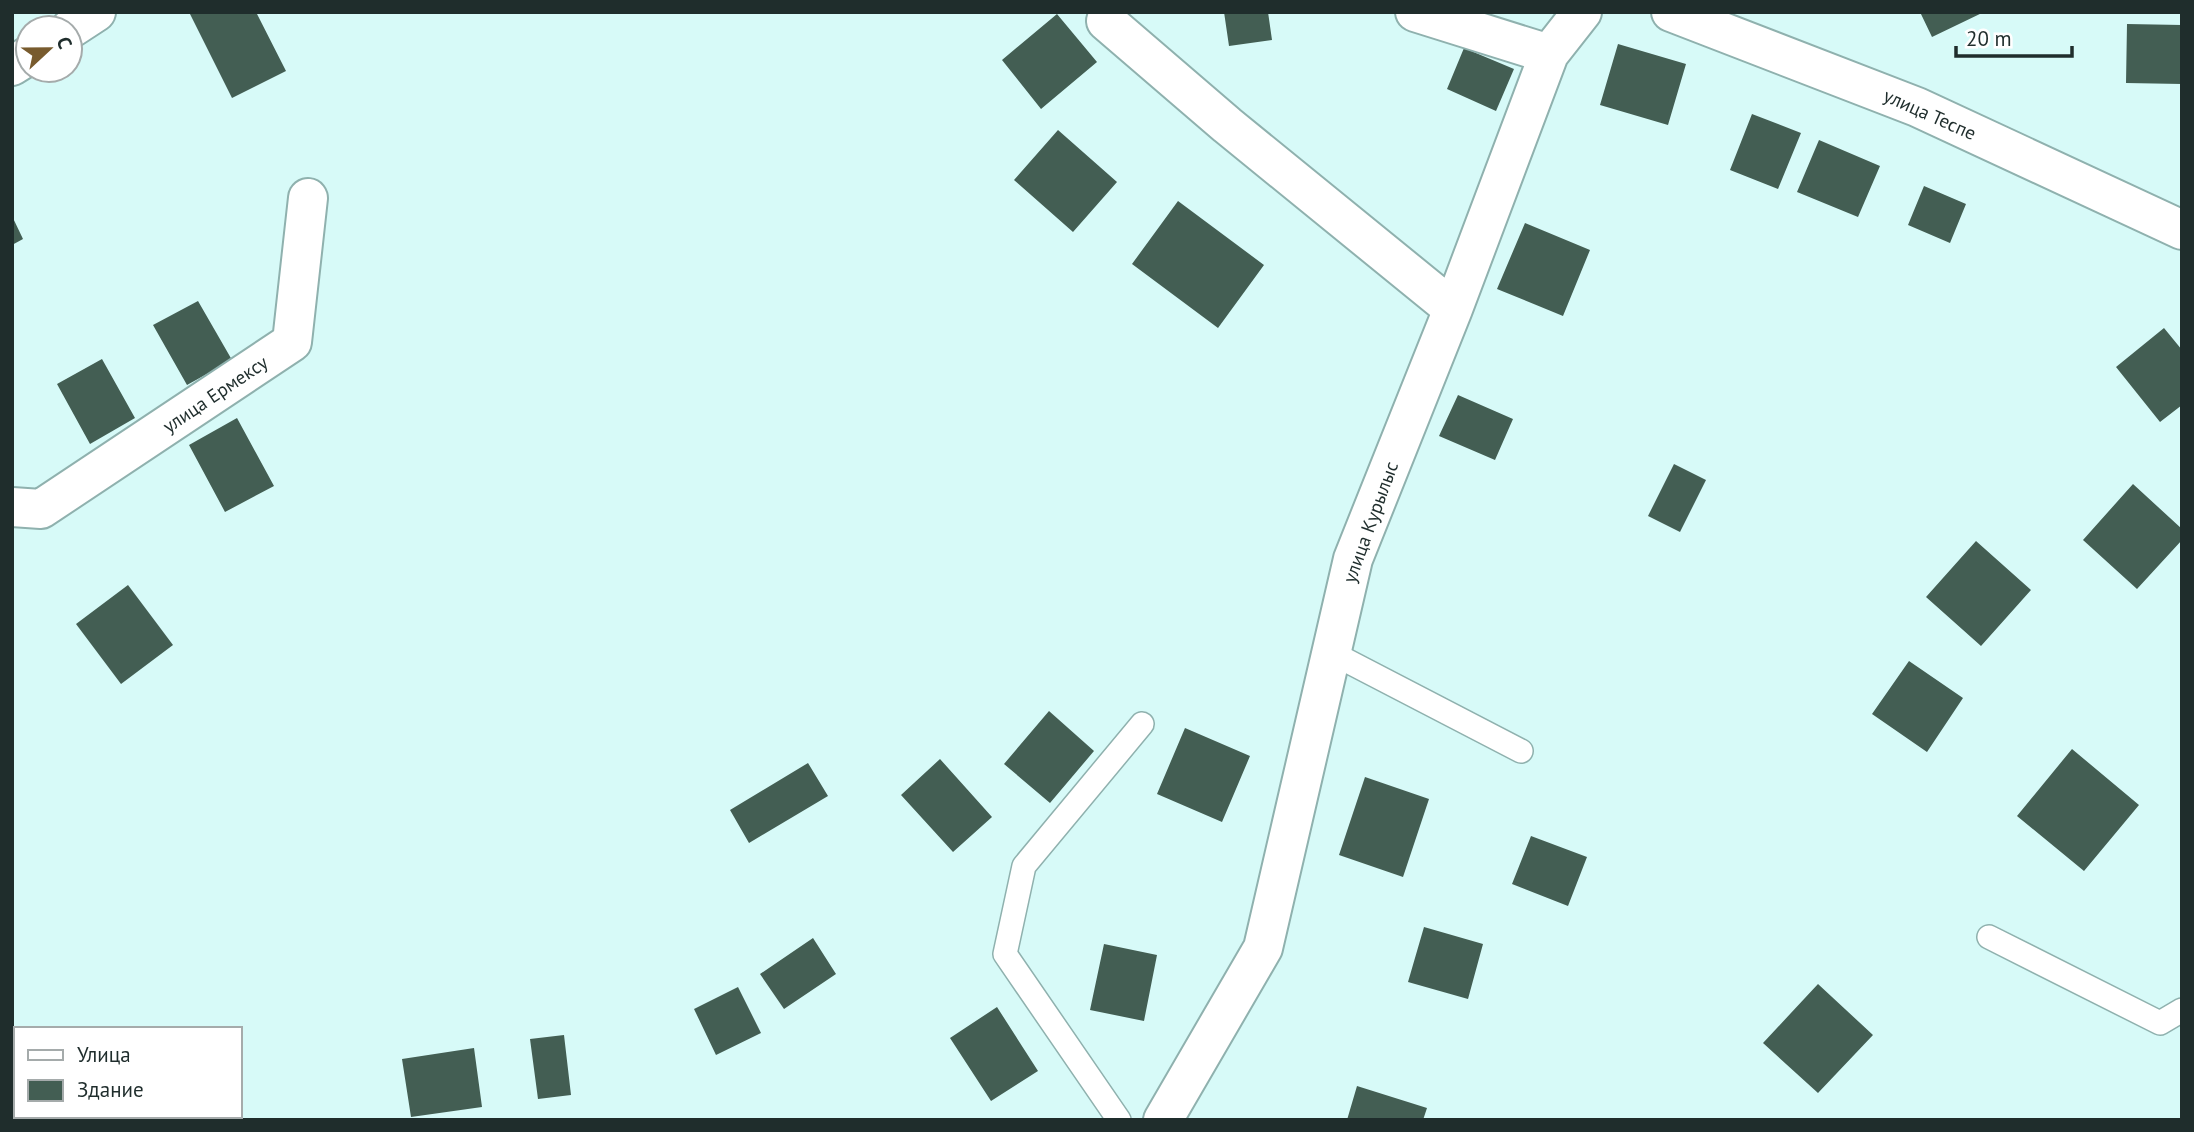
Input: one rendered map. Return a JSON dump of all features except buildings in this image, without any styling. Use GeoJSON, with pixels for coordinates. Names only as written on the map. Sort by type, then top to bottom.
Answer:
{"type":"FeatureCollection","features":[{"type":"Feature","properties":{"kind":"street"},"geometry":{"type":"LineString","coordinates":[[1415,12],[1549,54]]}},
{"type":"Feature","properties":{"kind":"street","name":"улица Курылыс"},"geometry":{"type":"LineString","coordinates":[[1163,1120],[1263,948],[1353,559],[1453,309],[1549,54],[1582,12]]}},
{"type":"Feature","properties":{"kind":"street","name":"улица Теспе"},"geometry":{"type":"LineString","coordinates":[[1671,12],[1917,107],[2182,230]]}},
{"type":"Feature","properties":{"kind":"street"},"geometry":{"type":"LineString","coordinates":[[1106,21],[1227,125],[1453,309]]}},
{"type":"Feature","properties":{"kind":"street","name":"улица Ермексу"},"geometry":{"type":"LineString","coordinates":[[12,507],[41,509],[292,342],[308,198]]}},
{"type":"Feature","properties":{"kind":"lane"},"geometry":{"type":"LineString","coordinates":[[1332,653],[1521,751]]}},
{"type":"Feature","properties":{"kind":"lane"},"geometry":{"type":"LineString","coordinates":[[1119,1120],[1004,954],[1024,866],[1142,724]]}},
{"type":"Feature","properties":{"kind":"lane"},"geometry":{"type":"LineString","coordinates":[[1989,937],[2161,1023],[2182,1010]]}}]}
